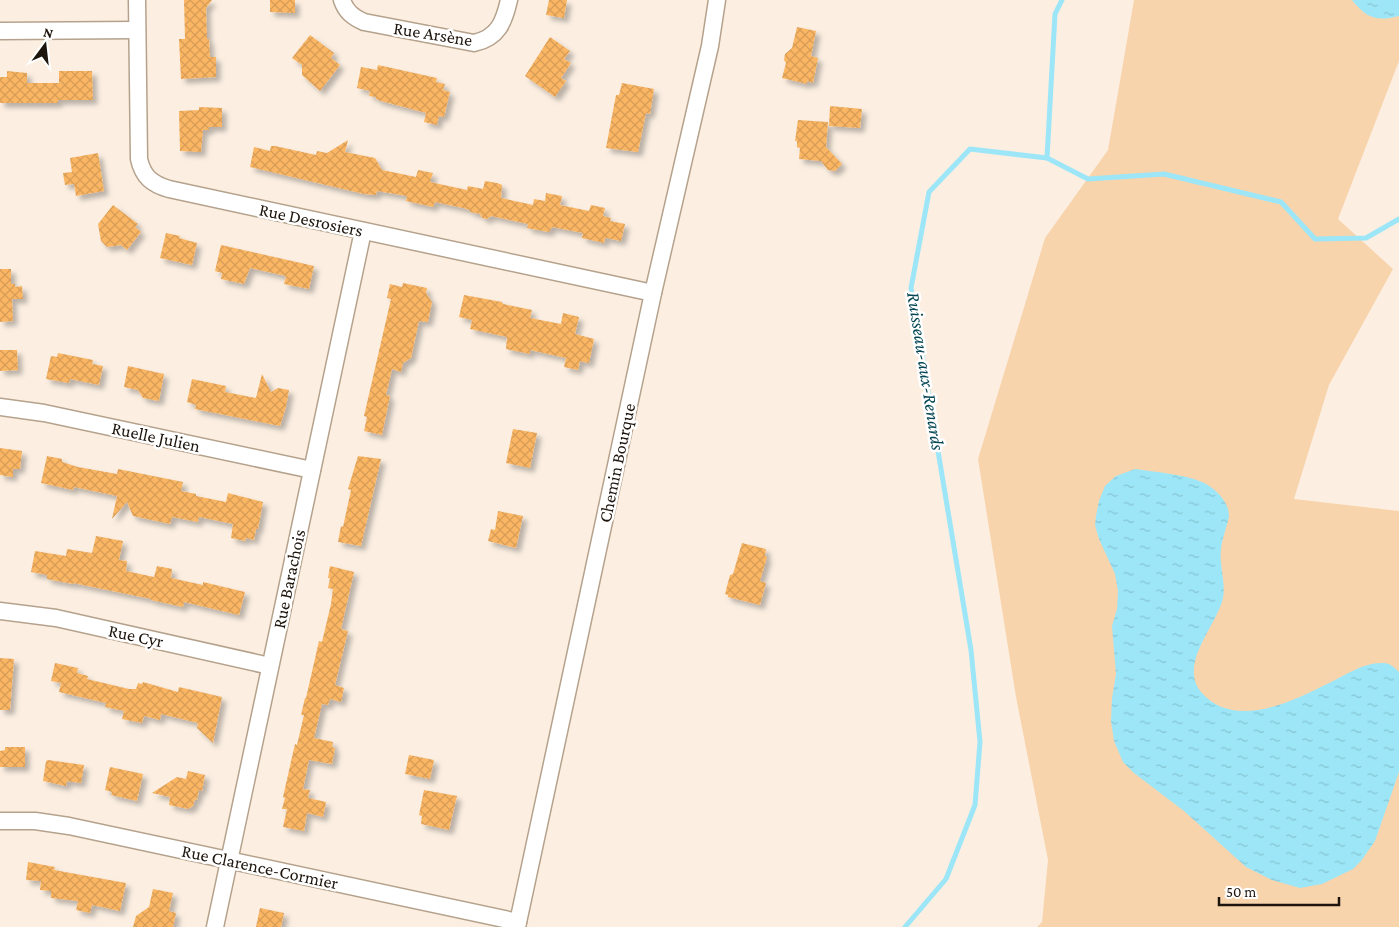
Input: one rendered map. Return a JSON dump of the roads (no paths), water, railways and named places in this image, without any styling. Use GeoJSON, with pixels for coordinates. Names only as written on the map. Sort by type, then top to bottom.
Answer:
{"type":"FeatureCollection","features":[{"type":"Feature","properties":{"kind":"street","name":"Rue Desrosiers"},"geometry":{"type":"LineString","coordinates":[[137,0],[139,149],[141,167],[148,178],[156,184],[169,189],[653,293]]}},
{"type":"Feature","properties":{"kind":"street","name":"Rue Arsène"},"geometry":{"type":"LineString","coordinates":[[342,0],[347,11],[364,22],[474,43],[486,39],[497,31],[504,21],[508,0]]}},
{"type":"Feature","properties":{"kind":"street","name":"Chemin Bourque"},"geometry":{"type":"LineString","coordinates":[[518,925],[653,293],[710,46],[717,0]]}},
{"type":"Feature","properties":{"kind":"street"},"geometry":{"type":"LineString","coordinates":[[0,31],[137,30]]}},
{"type":"Feature","properties":{"kind":"street","name":"Rue Barachois"},"geometry":{"type":"LineString","coordinates":[[215,927],[363,231]]}},
{"type":"Feature","properties":{"kind":"street","name":"Ruelle Julien"},"geometry":{"type":"LineString","coordinates":[[0,407],[44,413],[312,470]]}},
{"type":"Feature","properties":{"kind":"street","name":"Rue Cyr"},"geometry":{"type":"LineString","coordinates":[[0,611],[56,618],[270,666]]}},
{"type":"Feature","properties":{"kind":"street","name":"Rue Clarence-Cormier"},"geometry":{"type":"LineString","coordinates":[[0,821],[35,821],[59,824],[518,925]]}},
{"type":"Feature","properties":{"kind":"water"},"geometry":{"type":"Polygon","coordinates":[[[1352,0],[1399,0],[1399,16],[1384,19],[1372,17],[1362,11],[1352,0]]]}},
{"type":"Feature","properties":{"kind":"water"},"geometry":{"type":"Polygon","coordinates":[[[1135,469],[1178,475],[1202,482],[1220,495],[1228,510],[1229,516],[1221,549],[1223,598],[1196,657],[1194,669],[1195,681],[1201,692],[1214,703],[1229,709],[1246,711],[1263,709],[1297,698],[1354,670],[1376,663],[1388,664],[1399,672],[1399,772],[1375,841],[1353,869],[1322,884],[1300,888],[1272,880],[1246,867],[1184,811],[1134,773],[1123,762],[1114,741],[1111,721],[1116,674],[1112,626],[1117,609],[1118,591],[1115,574],[1099,539],[1095,525],[1099,501],[1105,486],[1116,476],[1135,469]]]}},
{"type":"Feature","properties":{"kind":"waterway"},"geometry":{"type":"LineString","coordinates":[[1047,158],[1055,14],[1062,0]]}},
{"type":"Feature","properties":{"kind":"waterway","name":"Ruisseau-aux-Renards"},"geometry":{"type":"LineString","coordinates":[[905,927],[946,879],[975,805],[980,742],[971,650],[911,288],[929,192],[970,149],[1047,158],[1088,179],[1164,174],[1281,202],[1315,239],[1366,238],[1399,219]]}}]}
